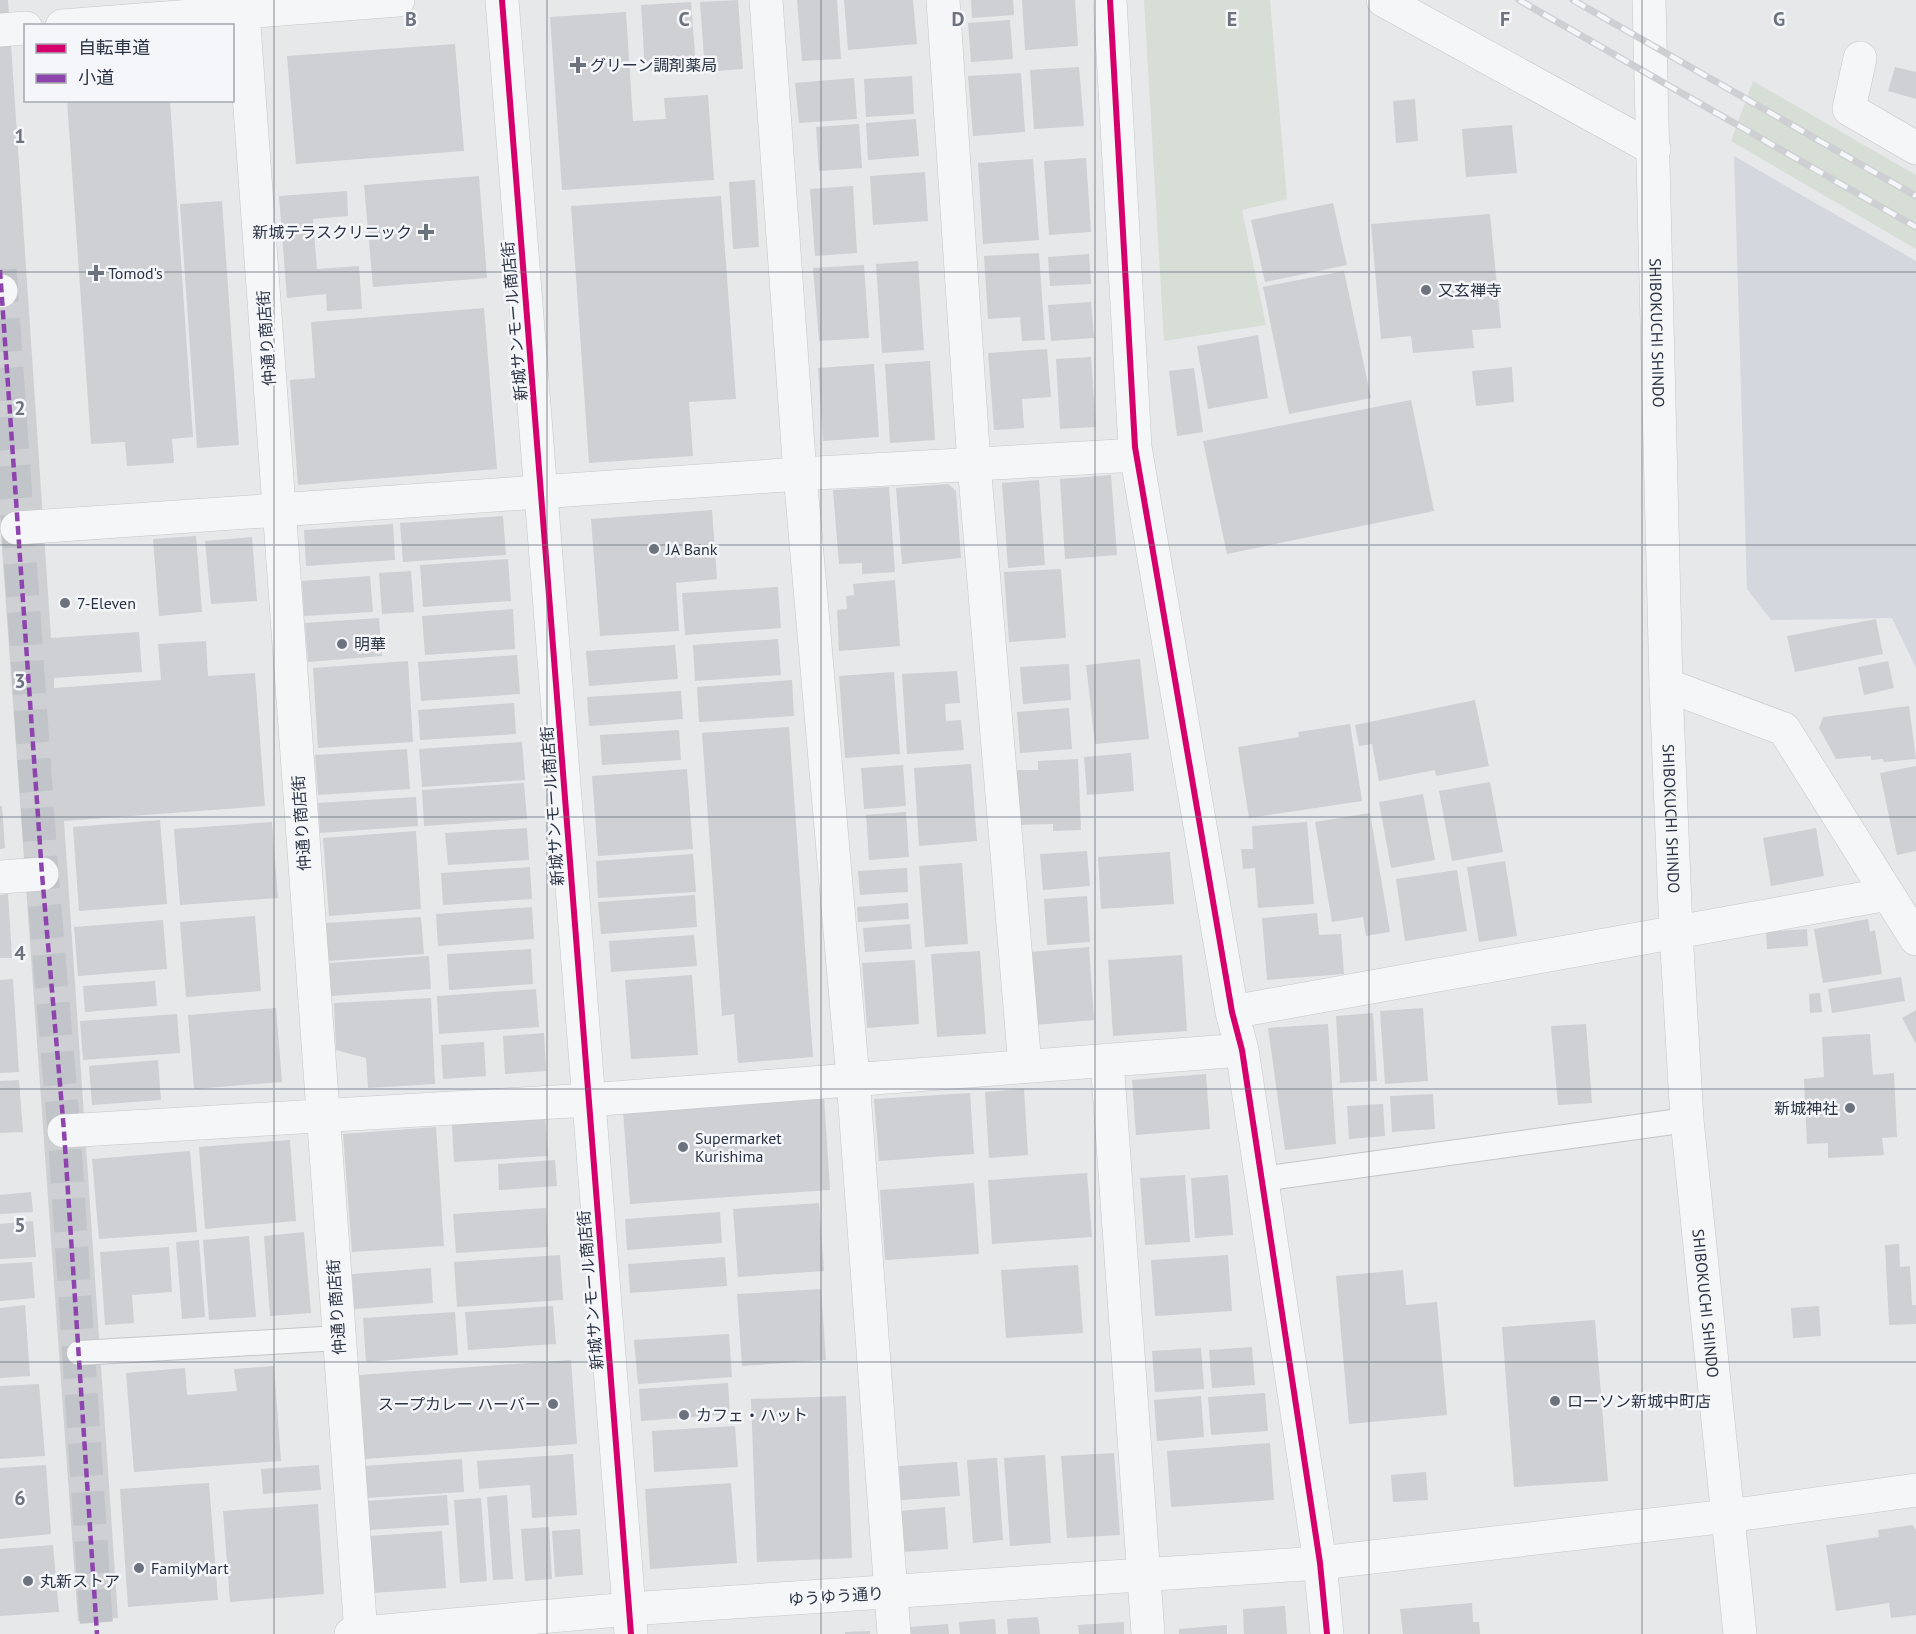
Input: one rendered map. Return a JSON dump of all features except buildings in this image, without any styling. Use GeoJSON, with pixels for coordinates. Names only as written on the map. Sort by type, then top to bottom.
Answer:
{"type":"FeatureCollection","features":[{"type":"Feature","properties":{"kind":"street"},"geometry":{"type":"LineString","coordinates":[[88,24],[398,0]]}},
{"type":"Feature","properties":{"kind":"street","name":"新城サンモール商店街"},"geometry":{"type":"LineString","coordinates":[[502,0],[630,1622]]}},
{"type":"Feature","properties":{"kind":"street"},"geometry":{"type":"LineString","coordinates":[[766,0],[800,474],[853,1079],[894,1634]]}},
{"type":"Feature","properties":{"kind":"street"},"geometry":{"type":"LineString","coordinates":[[943,0],[974,464],[1025,1066]]}},
{"type":"Feature","properties":{"kind":"street"},"geometry":{"type":"LineString","coordinates":[[1110,0],[1136,455],[1232,1012],[1242,1050],[1320,1563],[1327,1634]]}},
{"type":"Feature","properties":{"kind":"street"},"geometry":{"type":"LineString","coordinates":[[1383,0],[1654,149]]}},
{"type":"Feature","properties":{"kind":"street","name":"SHIBOKUCHI SHINDO"},"geometry":{"type":"LineString","coordinates":[[1649,0],[1666,685],[1676,931],[1687,1120],[1740,1634]]}},
{"type":"Feature","properties":{"kind":"street","name":"仲通り商店街"},"geometry":{"type":"LineString","coordinates":[[243,12],[339,1338],[358,1634]]}},
{"type":"Feature","properties":{"kind":"street"},"geometry":{"type":"LineString","coordinates":[[0,30],[24,28]]}},
{"type":"Feature","properties":{"kind":"street"},"geometry":{"type":"LineString","coordinates":[[1860,57],[1849,109],[1916,147]]}},
{"type":"Feature","properties":{"kind":"street"},"geometry":{"type":"LineString","coordinates":[[17,528],[800,474],[1136,455]]}},
{"type":"Feature","properties":{"kind":"street"},"geometry":{"type":"LineString","coordinates":[[1666,685],[1784,729],[1916,939]]}},
{"type":"Feature","properties":{"kind":"street"},"geometry":{"type":"LineString","coordinates":[[0,877],[42,874]]}},
{"type":"Feature","properties":{"kind":"street"},"geometry":{"type":"LineString","coordinates":[[1232,1012],[1888,894]]}},
{"type":"Feature","properties":{"kind":"street"},"geometry":{"type":"LineString","coordinates":[[64,1131],[588,1100],[1242,1050]]}},
{"type":"Feature","properties":{"kind":"street"},"geometry":{"type":"LineString","coordinates":[[1107,1060],[1148,1634]]}},
{"type":"Feature","properties":{"kind":"street","name":"ゆうゆう通り"},"geometry":{"type":"LineString","coordinates":[[358,1634],[630,1622],[891,1592],[1320,1563],[1728,1516],[1916,1490]]}},
{"type":"Feature","properties":{"kind":"lane"},"geometry":{"type":"LineString","coordinates":[[1262,1179],[1687,1120]]}},
{"type":"Feature","properties":{"kind":"lane"},"geometry":{"type":"LineString","coordinates":[[79,1353],[339,1338]]}},
{"type":"Feature","properties":{"kind":"shaded area"},"geometry":{"type":"Polygon","coordinates":[[[1144,0],[1270,0],[1287,199],[1242,210],[1266,325],[1164,341],[1144,0]]]}},
{"type":"Feature","properties":{"kind":"shaded area"},"geometry":{"type":"Polygon","coordinates":[[[1753,81],[1916,175],[1916,249],[1731,141],[1753,81]]]}},
{"type":"Feature","properties":{"kind":"shaded area"},"geometry":{"type":"Polygon","coordinates":[[[1734,156],[1916,261],[1916,668],[1892,618],[1771,620],[1747,589],[1734,156]]]}},
{"type":"Feature","properties":{"kind":"tunnel"},"geometry":{"type":"LineString","coordinates":[[0,270],[42,874],[64,1131],[97,1634]]}},
{"type":"Feature","properties":{"kind":"railway"},"geometry":{"type":"LineString","coordinates":[[1519,0],[1916,227]]}},
{"type":"Feature","properties":{"kind":"railway"},"geometry":{"type":"LineString","coordinates":[[1573,0],[1916,196]]}},
{"type":"Feature","properties":{"kind":"marked path"},"geometry":{"type":"LineString","coordinates":[[0,270],[42,874],[64,1131],[97,1634]]}},
{"type":"Feature","properties":{"kind":"cycle path"},"geometry":{"type":"LineString","coordinates":[[502,0],[631,1634]]}},
{"type":"Feature","properties":{"kind":"cycle path"},"geometry":{"type":"LineString","coordinates":[[1110,0],[1135,447],[1232,1012],[1242,1050],[1320,1563],[1327,1634]]}},
{"type":"Feature","properties":{"kind":"place","name":"グリーン調剤薬局"},"geometry":{"type":"Point","coordinates":[578,65]}},
{"type":"Feature","properties":{"kind":"place","name":"新城テラスクリニック"},"geometry":{"type":"Point","coordinates":[426,232]}},
{"type":"Feature","properties":{"kind":"place","name":"Tomod's"},"geometry":{"type":"Point","coordinates":[96,273]}},
{"type":"Feature","properties":{"kind":"place","name":"又玄禅寺"},"geometry":{"type":"Point","coordinates":[1426,290]}},
{"type":"Feature","properties":{"kind":"place","name":"JA Bank"},"geometry":{"type":"Point","coordinates":[654,549]}},
{"type":"Feature","properties":{"kind":"place","name":"7-Eleven"},"geometry":{"type":"Point","coordinates":[65,603]}},
{"type":"Feature","properties":{"kind":"place","name":"明華"},"geometry":{"type":"Point","coordinates":[342,644]}},
{"type":"Feature","properties":{"kind":"place","name":"新城神社"},"geometry":{"type":"Point","coordinates":[1850,1108]}},
{"type":"Feature","properties":{"kind":"place","name":"Supermarket Kurishima"},"geometry":{"type":"Point","coordinates":[683,1147]}},
{"type":"Feature","properties":{"kind":"place","name":"ローソン新城中町店"},"geometry":{"type":"Point","coordinates":[1555,1401]}},
{"type":"Feature","properties":{"kind":"place","name":"スープカレー ハーバー"},"geometry":{"type":"Point","coordinates":[553,1404]}},
{"type":"Feature","properties":{"kind":"place","name":"カフェ・ハット"},"geometry":{"type":"Point","coordinates":[684,1415]}},
{"type":"Feature","properties":{"kind":"place","name":"FamilyMart"},"geometry":{"type":"Point","coordinates":[139,1568]}},
{"type":"Feature","properties":{"kind":"place","name":"丸新ストア"},"geometry":{"type":"Point","coordinates":[28,1581]}}]}
